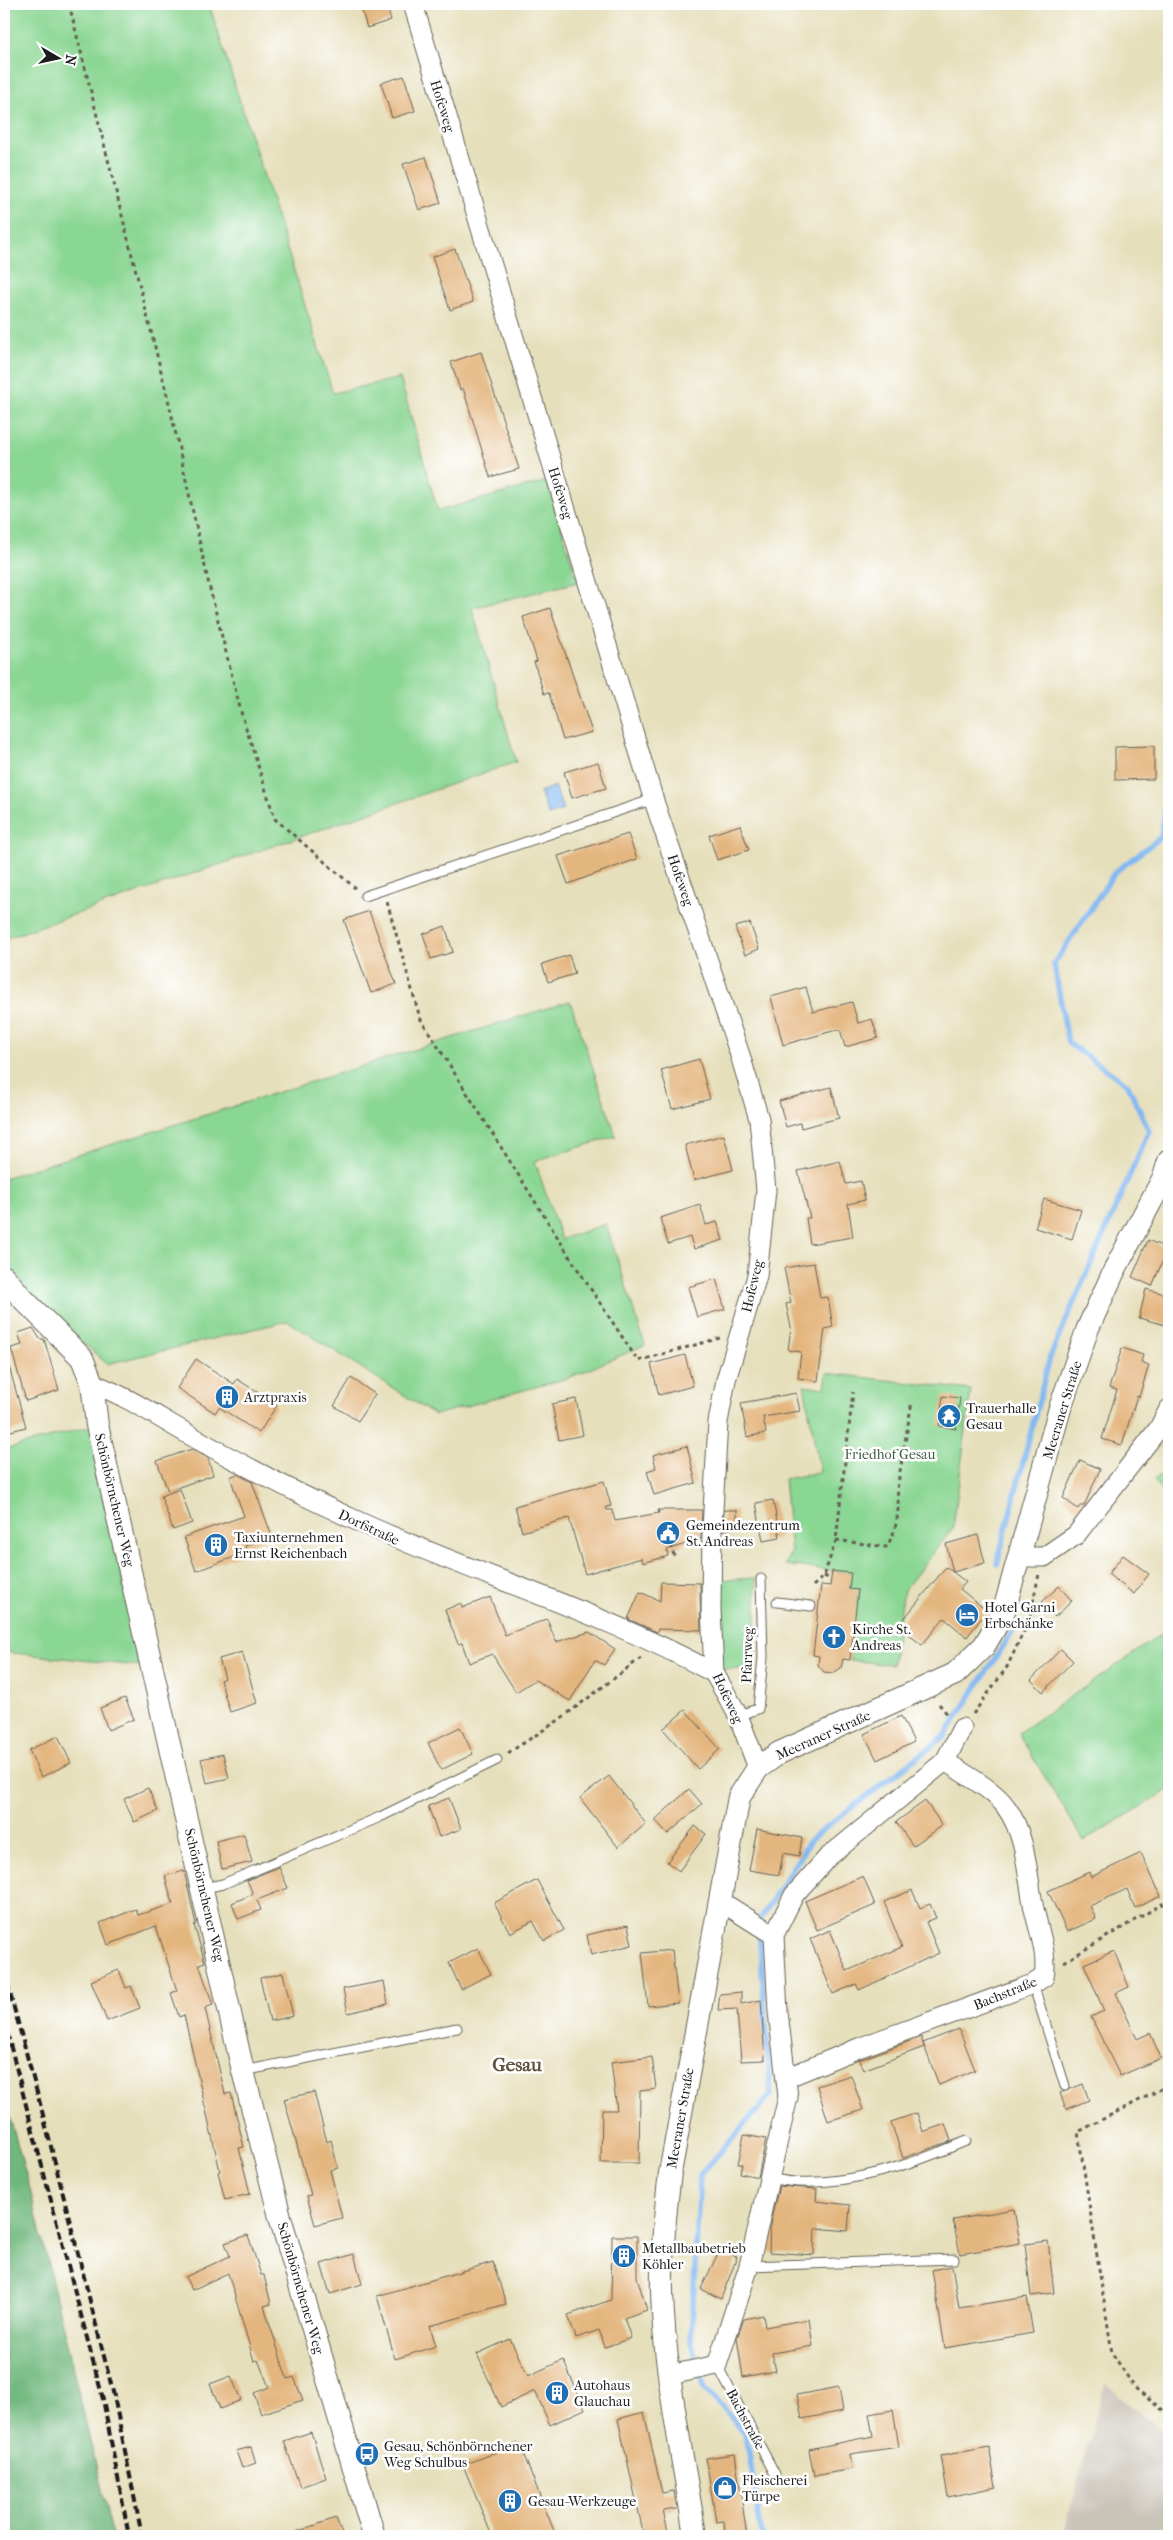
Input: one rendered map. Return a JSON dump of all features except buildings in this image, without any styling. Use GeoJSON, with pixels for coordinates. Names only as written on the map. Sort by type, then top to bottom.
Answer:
{"type":"FeatureCollection","features":[{"type":"Feature","properties":{"kind":"street","name":"Hofeweg"},"geometry":{"type":"LineString","coordinates":[[413,4],[654,799],[740,1055],[759,1119],[766,1190],[757,1276],[726,1380],[718,1422],[712,1555],[714,1673],[738,1715],[758,1768]]}},
{"type":"Feature","properties":{"kind":"street","name":"Meeraner Straße"},"geometry":{"type":"LineString","coordinates":[[695,2536],[670,2375],[662,2293],[664,2214],[739,1797],[758,1768],[779,1753],[955,1674],[984,1646],[1002,1614],[1020,1557],[1060,1408],[1088,1328],[1115,1269],[1164,1177],[1169,1161]]}},
{"type":"Feature","properties":{"kind":"street","name":"Schönbörnchener Weg"},"geometry":{"type":"LineString","coordinates":[[4,1277],[82,1358],[92,1383],[100,1434],[204,1888],[243,2071],[280,2217],[374,2536]]}},
{"type":"Feature","properties":{"kind":"street","name":"Dorfstraße"},"geometry":{"type":"LineString","coordinates":[[92,1383],[130,1399],[186,1433],[319,1504],[424,1552],[555,1602],[657,1645],[714,1673]]}},
{"type":"Feature","properties":{"kind":"street"},"geometry":{"type":"LineString","coordinates":[[1020,1557],[1044,1557],[1076,1535],[1159,1428],[1169,1408]]}},
{"type":"Feature","properties":{"kind":"street"},"geometry":{"type":"LineString","coordinates":[[763,1929],[827,1858],[945,1761],[962,1728]]}},
{"type":"Feature","properties":{"kind":"street","name":"Bachstraße"},"geometry":{"type":"LineString","coordinates":[[786,2078],[861,2046],[1039,1978],[1046,1964],[1021,1840],[1013,1818],[1005,1805],[945,1761]]}},
{"type":"Feature","properties":{"kind":"street"},"geometry":{"type":"LineString","coordinates":[[670,2375],[717,2365],[750,2266],[788,2098],[778,2012],[763,1929],[720,1901]]}},
{"type":"Feature","properties":{"kind":"lane"},"geometry":{"type":"LineString","coordinates":[[365,896],[654,799]]}},
{"type":"Feature","properties":{"kind":"lane","name":"Pfarrweg"},"geometry":{"type":"LineString","coordinates":[[738,1715],[758,1710],[763,1658],[762,1580]]}},
{"type":"Feature","properties":{"kind":"lane"},"geometry":{"type":"LineString","coordinates":[[778,1602],[811,1606]]}},
{"type":"Feature","properties":{"kind":"lane"},"geometry":{"type":"LineString","coordinates":[[204,1888],[223,1884],[380,1817],[497,1760]]}},
{"type":"Feature","properties":{"kind":"lane"},"geometry":{"type":"LineString","coordinates":[[1039,1978],[1065,2086]]}},
{"type":"Feature","properties":{"kind":"lane"},"geometry":{"type":"LineString","coordinates":[[243,2071],[457,2028]]}},
{"type":"Feature","properties":{"kind":"lane"},"geometry":{"type":"LineString","coordinates":[[770,2178],[789,2183],[809,2184],[836,2180],[916,2160],[966,2141]]}},
{"type":"Feature","properties":{"kind":"lane"},"geometry":{"type":"LineString","coordinates":[[750,2266],[954,2259]]}},
{"type":"Feature","properties":{"kind":"lane","name":"Bachstraße"},"geometry":{"type":"LineString","coordinates":[[717,2365],[775,2474]]}},
{"type":"Feature","properties":{"kind":"path"},"geometry":{"type":"LineString","coordinates":[[69,4],[169,404],[209,585],[241,712],[275,819],[365,896]]}},
{"type":"Feature","properties":{"kind":"path"},"geometry":{"type":"LineString","coordinates":[[384,890],[420,1018],[573,1262],[638,1361],[741,1333]]}},
{"type":"Feature","properties":{"kind":"path"},"geometry":{"type":"LineString","coordinates":[[813,1586],[824,1576],[836,1540],[853,1392]]}},
{"type":"Feature","properties":{"kind":"path"},"geometry":{"type":"LineString","coordinates":[[836,1540],[886,1547],[894,1536],[899,1500],[897,1489],[912,1401]]}},
{"type":"Feature","properties":{"kind":"path"},"geometry":{"type":"LineString","coordinates":[[671,1544],[674,1556]]}},
{"type":"Feature","properties":{"kind":"path"},"geometry":{"type":"LineString","coordinates":[[962,1728],[1007,1667],[1029,1620],[1044,1557]]}},
{"type":"Feature","properties":{"kind":"path"},"geometry":{"type":"LineString","coordinates":[[824,1576],[831,1578]]}},
{"type":"Feature","properties":{"kind":"path"},"geometry":{"type":"LineString","coordinates":[[497,1760],[559,1720],[657,1645]]}},
{"type":"Feature","properties":{"kind":"path"},"geometry":{"type":"LineString","coordinates":[[1039,1978],[1169,1900]]}},
{"type":"Feature","properties":{"kind":"path"},"geometry":{"type":"LineString","coordinates":[[1169,2086],[1078,2132],[1112,2353],[1136,2388],[1169,2415]]}},
{"type":"Feature","properties":{"kind":"shaded area"},"geometry":{"type":"Polygon","coordinates":[[[1105,2384],[1169,2436],[1169,2536],[1063,2536],[1105,2384]]]}},
{"type":"Feature","properties":{"kind":"green space"},"geometry":{"type":"Polygon","coordinates":[[[4,4],[209,4],[333,393],[400,378],[438,511],[547,481],[578,582],[472,608],[516,762],[4,939],[4,4]]]}},
{"type":"Feature","properties":{"kind":"green space"},"geometry":{"type":"Polygon","coordinates":[[[570,1001],[616,1136],[535,1161],[561,1239],[606,1224],[645,1345],[571,1377],[435,1415],[288,1321],[107,1364],[30,1296],[4,1264],[4,1178],[570,1001]]]}},
{"type":"Feature","properties":{"kind":"green space","name":"Friedhof Gesau"},"geometry":{"type":"Polygon","coordinates":[[[827,1373],[971,1390],[953,1528],[904,1590],[892,1665],[850,1660],[850,1573],[785,1565],[791,1551],[784,1479],[820,1472],[804,1385],[825,1388],[827,1373]]]}},
{"type":"Feature","properties":{"kind":"green space"},"geometry":{"type":"Polygon","coordinates":[[[92,1426],[139,1666],[4,1652],[4,1450],[92,1426]]]}},
{"type":"Feature","properties":{"kind":"green space"},"geometry":{"type":"Polygon","coordinates":[[[1169,1468],[1169,1502],[1154,1480],[1169,1468]]]}},
{"type":"Feature","properties":{"kind":"green space"},"geometry":{"type":"Polygon","coordinates":[[[756,1578],[756,1669],[719,1669],[720,1580],[756,1578]]]}},
{"type":"Feature","properties":{"kind":"green space"},"geometry":{"type":"Polygon","coordinates":[[[1169,1629],[1169,1790],[1084,1841],[1018,1733],[1169,1629]]]}},
{"type":"Feature","properties":{"kind":"green space"},"geometry":{"type":"Polygon","coordinates":[[[4,2096],[30,2189],[113,2536],[4,2536],[4,2096]]]}},
{"type":"Feature","properties":{"kind":"water"},"geometry":{"type":"Polygon","coordinates":[[[555,786],[563,810],[548,815],[540,792],[555,786]]]}},
{"type":"Feature","properties":{"kind":"waterway"},"geometry":{"type":"LineString","coordinates":[[997,1564],[1050,1357],[1149,1131],[1128,1085],[1068,1043],[1054,964],[1115,872],[1161,837],[1169,783]]}},
{"type":"Feature","properties":{"kind":"waterway"},"geometry":{"type":"LineString","coordinates":[[759,1921],[811,1839],[945,1736],[1018,1623]]}},
{"type":"Feature","properties":{"kind":"waterway"},"geometry":{"type":"LineString","coordinates":[[759,1930],[771,2095],[700,2175],[691,2340],[705,2389],[746,2434],[762,2536]]}},
{"type":"Feature","properties":{"kind":"railway"},"geometry":{"type":"LineString","coordinates":[[4,1971],[42,2111],[114,2396],[142,2536]]}},
{"type":"Feature","properties":{"kind":"railway"},"geometry":{"type":"LineString","coordinates":[[4,2021],[103,2399],[129,2536]]}},
{"type":"Feature","properties":{"kind":"place","name":"Arztpraxis"},"geometry":{"type":"Point","coordinates":[227,1397]}},
{"type":"Feature","properties":{"kind":"place","name":"Trauerhalle Gesau"},"geometry":{"type":"Point","coordinates":[949,1416]}},
{"type":"Feature","properties":{"kind":"place","name":"Gemeindezentrum St. Andreas"},"geometry":{"type":"Point","coordinates":[668,1533]}},
{"type":"Feature","properties":{"kind":"place","name":"Taxiunternehmen Ernst Reichenbach"},"geometry":{"type":"Point","coordinates":[216,1545]}},
{"type":"Feature","properties":{"kind":"place","name":"Hotel Garni Erbschänke"},"geometry":{"type":"Point","coordinates":[967,1615]}},
{"type":"Feature","properties":{"kind":"place","name":"Kirche St. Andreas"},"geometry":{"type":"Point","coordinates":[834,1637]}},
{"type":"Feature","properties":{"kind":"place","name":"Metallbaubetrieb Köhler"},"geometry":{"type":"Point","coordinates":[624,2256]}},
{"type":"Feature","properties":{"kind":"place","name":"Autohaus Glauchau"},"geometry":{"type":"Point","coordinates":[557,2393]}},
{"type":"Feature","properties":{"kind":"place","name":"Gesau, Schönbörnchener Weg Schulbus"},"geometry":{"type":"Point","coordinates":[367,2454]}},
{"type":"Feature","properties":{"kind":"place","name":"Fleischerei Türpe"},"geometry":{"type":"Point","coordinates":[725,2488]}},
{"type":"Feature","properties":{"kind":"place","name":"Gesau-Werkzeuge"},"geometry":{"type":"Point","coordinates":[510,2501]}},
{"type":"Feature","properties":{"kind":"district","name":"Gesau"},"geometry":{"type":"Point","coordinates":[517,2064]}}]}
